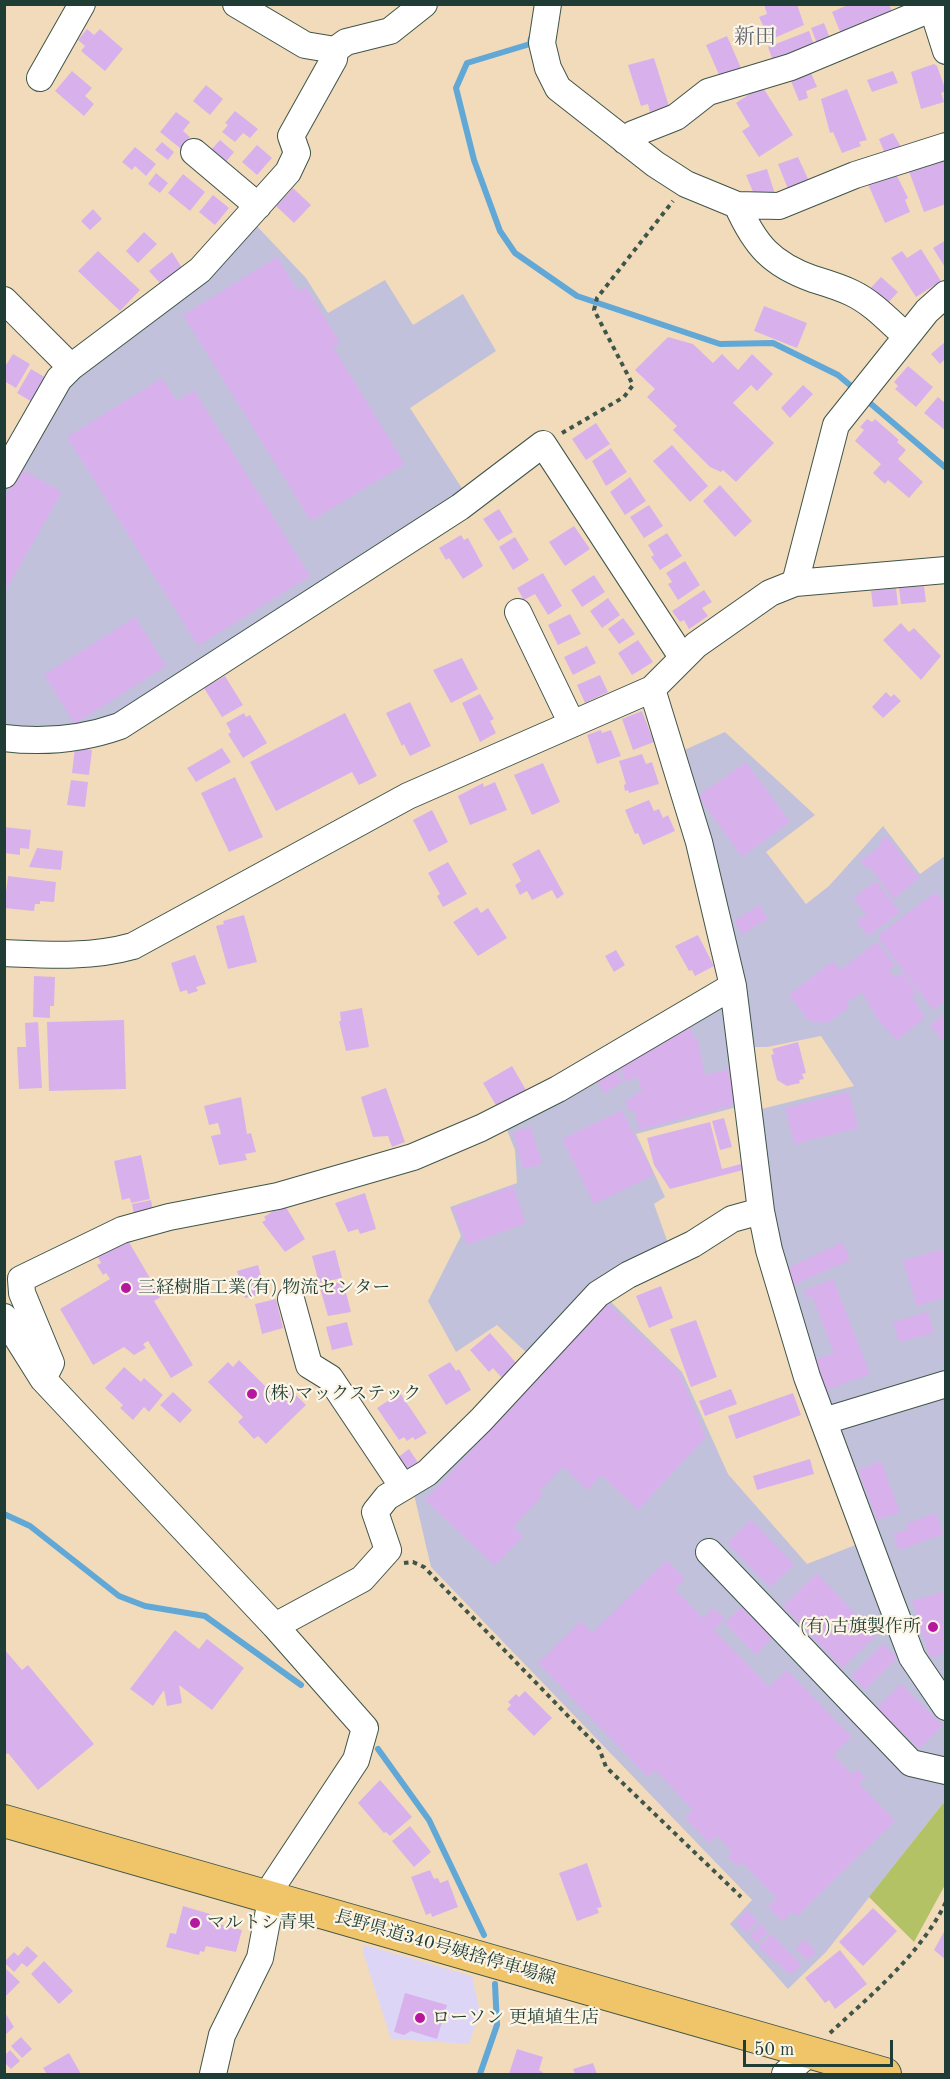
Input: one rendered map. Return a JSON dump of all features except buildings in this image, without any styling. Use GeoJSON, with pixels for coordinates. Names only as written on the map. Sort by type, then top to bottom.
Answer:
{"type":"FeatureCollection","features":[{"type":"Feature","properties":{"kind":"main road","name":"長野県道340号姨捨停車場線"},"geometry":{"type":"LineString","coordinates":[[4,1821],[885,2074]]}},
{"type":"Feature","properties":{"kind":"street"},"geometry":{"type":"LineString","coordinates":[[39,78],[82,4]]}},
{"type":"Feature","properties":{"kind":"street"},"geometry":{"type":"LineString","coordinates":[[236,4],[305,45],[335,50],[346,42],[390,31],[424,4]]}},
{"type":"Feature","properties":{"kind":"street"},"geometry":{"type":"LineString","coordinates":[[548,4],[542,43],[558,88],[625,141],[686,184],[736,205],[779,206],[855,175],[945,146]]}},
{"type":"Feature","properties":{"kind":"street"},"geometry":{"type":"LineString","coordinates":[[625,141],[633,134],[676,117],[708,92],[791,67],[932,6],[944,39]]}},
{"type":"Feature","properties":{"kind":"street"},"geometry":{"type":"LineString","coordinates":[[4,475],[59,379],[71,367],[200,270],[288,172],[297,153],[291,136],[334,59],[335,50]]}},
{"type":"Feature","properties":{"kind":"street"},"geometry":{"type":"LineString","coordinates":[[194,152],[258,206]]}},
{"type":"Feature","properties":{"kind":"street"},"geometry":{"type":"LineString","coordinates":[[736,205],[749,233],[764,252],[784,267],[860,297],[906,336]]}},
{"type":"Feature","properties":{"kind":"street"},"geometry":{"type":"LineString","coordinates":[[795,584],[836,425],[906,336],[945,294]]}},
{"type":"Feature","properties":{"kind":"street"},"geometry":{"type":"LineString","coordinates":[[4,300],[71,367]]}},
{"type":"Feature","properties":{"kind":"street"},"geometry":{"type":"LineString","coordinates":[[4,738],[91,736],[120,726],[460,507],[543,444],[682,657]]}},
{"type":"Feature","properties":{"kind":"street"},"geometry":{"type":"LineString","coordinates":[[4,953],[75,957],[106,953],[133,946],[408,796],[652,689],[682,657],[770,593],[795,584],[945,570]]}},
{"type":"Feature","properties":{"kind":"street"},"geometry":{"type":"LineString","coordinates":[[518,612],[572,724]]}},
{"type":"Feature","properties":{"kind":"street"},"geometry":{"type":"LineString","coordinates":[[652,689],[699,842],[733,986],[761,1210],[769,1250],[807,1377],[912,1657],[945,1707]]}},
{"type":"Feature","properties":{"kind":"street"},"geometry":{"type":"LineString","coordinates":[[43,1379],[51,1363],[22,1293],[21,1279],[122,1230],[169,1217],[288,1193],[413,1157],[481,1128],[558,1089],[733,986]]}},
{"type":"Feature","properties":{"kind":"street"},"geometry":{"type":"LineString","coordinates":[[275,1626],[362,1579],[388,1550],[375,1512],[387,1497],[427,1473],[481,1420],[598,1294],[628,1275],[693,1244],[732,1219],[761,1210]]}},
{"type":"Feature","properties":{"kind":"street"},"geometry":{"type":"LineString","coordinates":[[291,1299],[309,1365],[330,1378],[403,1487]]}},
{"type":"Feature","properties":{"kind":"street"},"geometry":{"type":"LineString","coordinates":[[4,1317],[43,1379],[275,1626],[365,1728],[356,1760],[274,1884],[260,1958],[222,2035],[213,2074]]}},
{"type":"Feature","properties":{"kind":"street"},"geometry":{"type":"LineString","coordinates":[[824,1421],[945,1384]]}},
{"type":"Feature","properties":{"kind":"street"},"geometry":{"type":"LineString","coordinates":[[709,1552],[911,1763],[945,1771]]}},
{"type":"Feature","properties":{"kind":"street"},"geometry":{"type":"LineString","coordinates":[[785,2074],[810,2052]]}},
{"type":"Feature","properties":{"kind":"path"},"geometry":{"type":"LineString","coordinates":[[543,444],[624,397],[633,385],[594,310],[597,298],[686,184]]}},
{"type":"Feature","properties":{"kind":"path"},"geometry":{"type":"LineString","coordinates":[[362,1579],[403,1563],[413,1562],[424,1567],[598,1748],[606,1767],[741,1897]]}},
{"type":"Feature","properties":{"kind":"path"},"geometry":{"type":"LineString","coordinates":[[810,2052],[896,1972],[932,1927],[945,1902]]}},
{"type":"Feature","properties":{"kind":"shaded area"},"geometry":{"type":"Polygon","coordinates":[[[252,221],[306,278],[328,313],[385,280],[413,325],[463,294],[496,351],[410,408],[465,493],[111,723],[5,731],[5,490],[62,388],[252,221]]]}},
{"type":"Feature","properties":{"kind":"shaded area"},"geometry":{"type":"Polygon","coordinates":[[[725,732],[815,815],[766,852],[806,904],[829,886],[883,826],[920,874],[945,856],[945,1683],[926,1654],[903,1608],[789,1289],[770,1196],[761,1109],[854,1086],[821,1036],[767,1047],[753,1047],[743,975],[732,924],[682,751],[725,732]]]}},
{"type":"Feature","properties":{"kind":"shaded area"},"geometry":{"type":"Polygon","coordinates":[[[725,1003],[737,1107],[636,1134],[665,1197],[654,1204],[669,1246],[530,1356],[497,1325],[456,1352],[428,1301],[461,1236],[450,1207],[517,1183],[515,1150],[505,1125],[725,1003]]]}},
{"type":"Feature","properties":{"kind":"shaded area"},"geometry":{"type":"Polygon","coordinates":[[[607,1298],[682,1372],[728,1474],[807,1564],[858,1544],[945,1719],[945,1801],[826,1952],[788,1989],[730,1924],[752,1900],[431,1567],[413,1490],[607,1298]]]}},
{"type":"Feature","properties":{"kind":"shaded area"},"geometry":{"type":"Polygon","coordinates":[[[364,1945],[472,1976],[480,2012],[469,2044],[391,2039],[363,1952],[364,1945]]]}},
{"type":"Feature","properties":{"kind":"green space"},"geometry":{"type":"Polygon","coordinates":[[[945,1801],[945,1885],[914,1942],[869,1897],[945,1801]]]}},
{"type":"Feature","properties":{"kind":"waterway"},"geometry":{"type":"LineString","coordinates":[[531,38],[530,44],[467,63],[456,88],[474,160],[500,231],[515,253],[577,296],[720,344],[773,343],[838,375],[857,391]]}},
{"type":"Feature","properties":{"kind":"waterway"},"geometry":{"type":"LineString","coordinates":[[864,398],[946,468]]}},
{"type":"Feature","properties":{"kind":"waterway"},"geometry":{"type":"LineString","coordinates":[[4,1514],[30,1526],[119,1596],[145,1606],[205,1616],[301,1685]]}},
{"type":"Feature","properties":{"kind":"waterway"},"geometry":{"type":"LineString","coordinates":[[378,1749],[429,1820],[484,1935]]}},
{"type":"Feature","properties":{"kind":"waterway"},"geometry":{"type":"LineString","coordinates":[[480,2074],[497,2025],[495,1984]]}},
{"type":"Feature","properties":{"kind":"place","name":"三経樹脂工業(有) 物流センター"},"geometry":{"type":"Point","coordinates":[126,1288]}},
{"type":"Feature","properties":{"kind":"place","name":"(株)マックステック"},"geometry":{"type":"Point","coordinates":[252,1394]}},
{"type":"Feature","properties":{"kind":"place","name":"(有)古旗製作所"},"geometry":{"type":"Point","coordinates":[933,1627]}},
{"type":"Feature","properties":{"kind":"place","name":"マルトシ青果"},"geometry":{"type":"Point","coordinates":[195,1923]}},
{"type":"Feature","properties":{"kind":"place","name":"ローソン 更埴埴生店"},"geometry":{"type":"Point","coordinates":[420,2018]}},
{"type":"Feature","properties":{"kind":"district","name":"新田"},"geometry":{"type":"Point","coordinates":[755,37]}}]}
